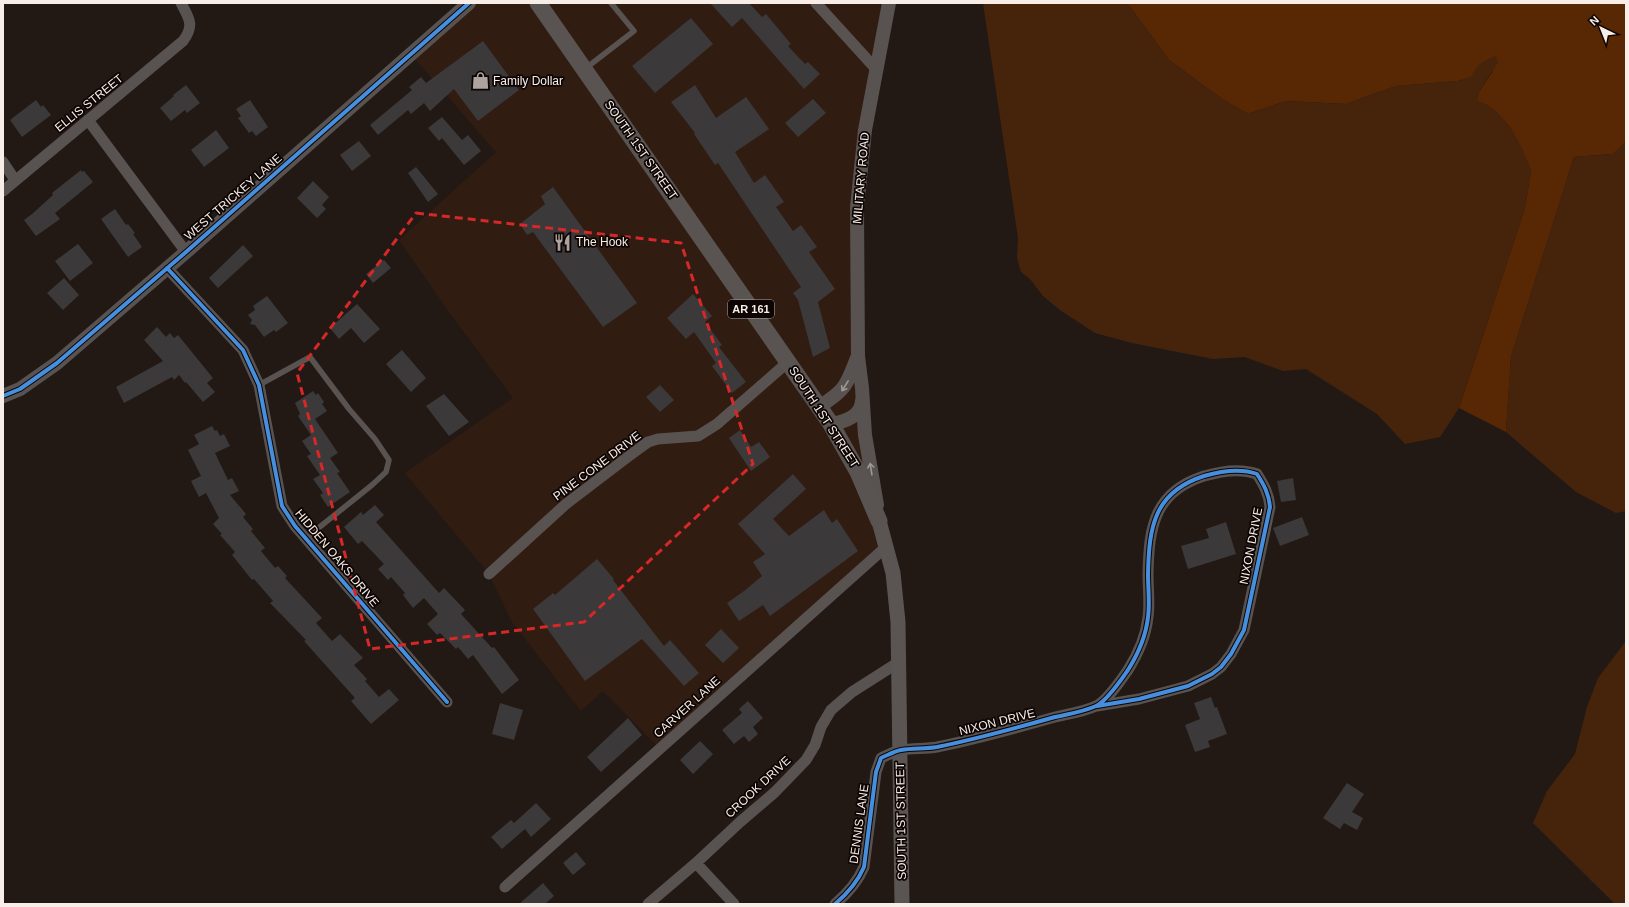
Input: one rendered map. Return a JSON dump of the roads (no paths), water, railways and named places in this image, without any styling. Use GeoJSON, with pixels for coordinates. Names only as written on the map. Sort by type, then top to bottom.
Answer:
{"type":"FeatureCollection","features":[{"type":"Feature","properties":{"kind":"main road","name":"SOUTH 1ST STREET"},"geometry":{"type":"LineString","coordinates":[[538,3],[831,424],[858,472],[879,521],[887,546],[893,573],[900,662],[902,904]]}},
{"type":"Feature","properties":{"kind":"street","name":"ELLIS STREET"},"geometry":{"type":"LineString","coordinates":[[3,190],[178,46],[189,33],[190,29],[189,19],[181,3]]}},
{"type":"Feature","properties":{"kind":"street","name":"WEST TRICKEY LANE"},"geometry":{"type":"LineString","coordinates":[[3,396],[20,389],[57,363],[186,252],[469,3]]}},
{"type":"Feature","properties":{"kind":"street"},"geometry":{"type":"LineString","coordinates":[[816,3],[876,69]]}},
{"type":"Feature","properties":{"kind":"street","name":"MILITARY ROAD"},"geometry":{"type":"LineString","coordinates":[[879,521],[865,435],[858,356],[857,207],[865,130],[889,3]]}},
{"type":"Feature","properties":{"kind":"street"},"geometry":{"type":"LineString","coordinates":[[88,120],[186,252]]}},
{"type":"Feature","properties":{"kind":"street"},"geometry":{"type":"LineString","coordinates":[[3,162],[15,180]]}},
{"type":"Feature","properties":{"kind":"street","name":"HIDDEN OAKS DRIVE"},"geometry":{"type":"LineString","coordinates":[[167,268],[243,350],[260,385],[282,506],[295,526],[447,702]]}},
{"type":"Feature","properties":{"kind":"street","name":"MILITARY ROAD"},"geometry":{"type":"LineString","coordinates":[[819,407],[840,393],[846,386],[858,356]]}},
{"type":"Feature","properties":{"kind":"street","name":"PINE CONE DRIVE"},"geometry":{"type":"LineString","coordinates":[[489,574],[566,504],[648,442],[658,439],[698,436],[717,424],[788,362]]}},
{"type":"Feature","properties":{"kind":"street","name":"MILITARY ROAD"},"geometry":{"type":"LineString","coordinates":[[831,424],[846,421],[858,411],[862,403],[862,388]]}},
{"type":"Feature","properties":{"kind":"street","name":"NIXON DRIVE"},"geometry":{"type":"LineString","coordinates":[[900,750],[936,747],[1032,724],[1097,706],[1140,699],[1198,682],[1220,667],[1231,654],[1240,640],[1244,630],[1270,507],[1265,485],[1257,474],[1240,470],[1211,474],[1182,485],[1170,494],[1162,505],[1154,520],[1152,531],[1148,574],[1148,616],[1145,635],[1128,670],[1111,692],[1097,706]]}},
{"type":"Feature","properties":{"kind":"street","name":"CARVER LANE"},"geometry":{"type":"LineString","coordinates":[[505,887],[887,546]]}},
{"type":"Feature","properties":{"kind":"street","name":"CROOK DRIVE"},"geometry":{"type":"LineString","coordinates":[[648,904],[775,792],[806,760],[815,745],[821,727],[831,710],[852,692],[900,662]]}},
{"type":"Feature","properties":{"kind":"street","name":"DENNIS LANE"},"geometry":{"type":"LineString","coordinates":[[835,904],[842,898],[860,876],[864,867],[876,772],[882,758],[900,750]]}},
{"type":"Feature","properties":{"kind":"street"},"geometry":{"type":"LineString","coordinates":[[696,863],[734,904]]}},
{"type":"Feature","properties":{"kind":"lane"},"geometry":{"type":"LineString","coordinates":[[584,70],[634,31],[610,3]]}},
{"type":"Feature","properties":{"kind":"lane"},"geometry":{"type":"LineString","coordinates":[[260,385],[310,357],[348,409],[375,439],[389,460],[386,472],[382,476],[306,538]]}},
{"type":"Feature","properties":{"kind":"place","name":"Family Dollar"},"geometry":{"type":"Point","coordinates":[480,81]}},
{"type":"Feature","properties":{"kind":"place","name":"The Hook"},"geometry":{"type":"Point","coordinates":[563,242]}}]}
